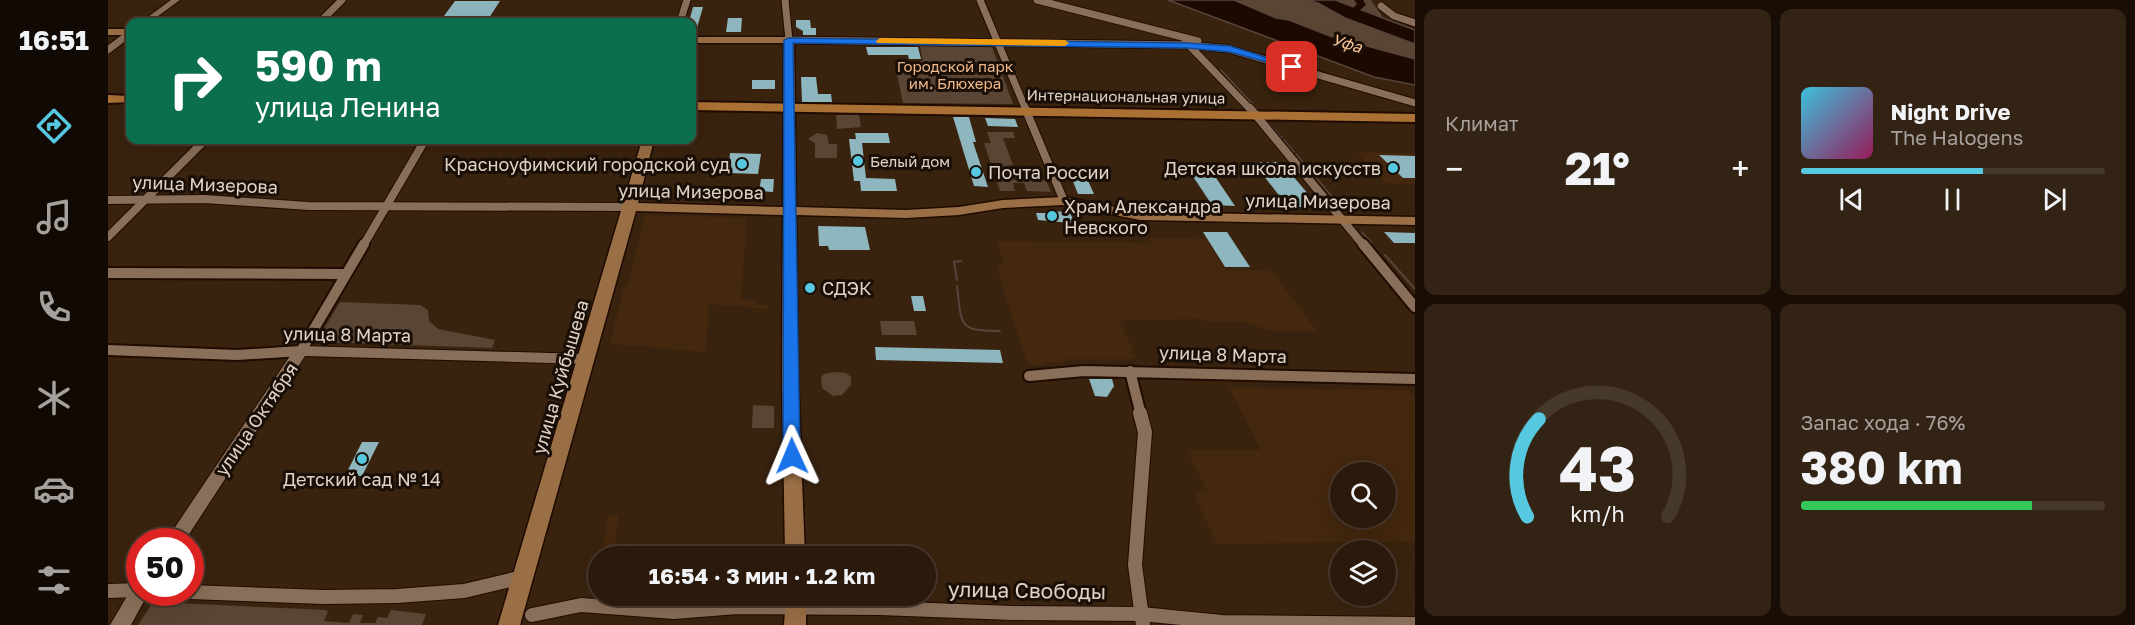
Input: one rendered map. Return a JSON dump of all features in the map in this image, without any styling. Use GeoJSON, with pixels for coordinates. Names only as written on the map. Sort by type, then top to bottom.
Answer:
{"type":"FeatureCollection","features":[{"type":"Feature","properties":{"kind":"main road"},"geometry":{"type":"LineString","coordinates":[[108,32],[126,33]]}},
{"type":"Feature","properties":{"kind":"main road"},"geometry":{"type":"LineString","coordinates":[[696,39],[789,40],[790,376],[795,546]]}},
{"type":"Feature","properties":{"kind":"main road"},"geometry":{"type":"LineString","coordinates":[[108,99],[126,99]]}},
{"type":"Feature","properties":{"kind":"main road","name":"Интернациональная улица"},"geometry":{"type":"LineString","coordinates":[[696,106],[1415,117]]}},
{"type":"Feature","properties":{"kind":"main road","name":"улица Куйбышева"},"geometry":{"type":"LineString","coordinates":[[509,625],[647,144]]}},
{"type":"Feature","properties":{"kind":"main road","name":"улица Мизерова"},"geometry":{"type":"LineString","coordinates":[[630,207],[906,214],[959,211],[1003,204],[1064,201],[1140,216],[1415,221]]}},
{"type":"Feature","properties":{"kind":"street"},"geometry":{"type":"LineString","coordinates":[[151,18],[176,0]]}},
{"type":"Feature","properties":{"kind":"street"},"geometry":{"type":"LineString","coordinates":[[324,18],[342,0]]}},
{"type":"Feature","properties":{"kind":"street"},"geometry":{"type":"LineString","coordinates":[[681,18],[687,0]]}},
{"type":"Feature","properties":{"kind":"street"},"geometry":{"type":"LineString","coordinates":[[786,0],[789,40],[1185,41],[1256,115],[1415,307]]}},
{"type":"Feature","properties":{"kind":"street"},"geometry":{"type":"LineString","coordinates":[[980,0],[1064,201]]}},
{"type":"Feature","properties":{"kind":"street"},"geometry":{"type":"LineString","coordinates":[[1037,0],[1185,41],[1230,49],[1415,103]]}},
{"type":"Feature","properties":{"kind":"street"},"geometry":{"type":"LineString","coordinates":[[1381,6],[1394,16],[1415,23]]}},
{"type":"Feature","properties":{"kind":"street"},"geometry":{"type":"LineString","coordinates":[[108,50],[126,36]]}},
{"type":"Feature","properties":{"kind":"street"},"geometry":{"type":"LineString","coordinates":[[108,237],[201,144]]}},
{"type":"Feature","properties":{"kind":"street","name":"улица Октября"},"geometry":{"type":"LineString","coordinates":[[183,528],[301,351],[423,144]]}},
{"type":"Feature","properties":{"kind":"street","name":"улица Мизерова"},"geometry":{"type":"LineString","coordinates":[[108,200],[204,199],[308,206],[630,207]]}},
{"type":"Feature","properties":{"kind":"street"},"geometry":{"type":"LineString","coordinates":[[108,273],[345,274]]}},
{"type":"Feature","properties":{"kind":"street","name":"улица 8 Марта"},"geometry":{"type":"LineString","coordinates":[[108,350],[237,355],[301,351],[585,359]]}},
{"type":"Feature","properties":{"kind":"street","name":"улица 8 Марта"},"geometry":{"type":"LineString","coordinates":[[1029,376],[1062,371],[1130,371],[1415,379]]}},
{"type":"Feature","properties":{"kind":"street"},"geometry":{"type":"LineString","coordinates":[[1130,371],[1145,432],[1135,566],[1142,619]]}},
{"type":"Feature","properties":{"kind":"street"},"geometry":{"type":"LineString","coordinates":[[204,593],[324,597],[397,596],[464,591],[523,578]]}},
{"type":"Feature","properties":{"kind":"street"},"geometry":{"type":"LineString","coordinates":[[108,591],[126,591]]}},
{"type":"Feature","properties":{"kind":"street"},"geometry":{"type":"LineString","coordinates":[[120,625],[131,606]]}},
{"type":"Feature","properties":{"kind":"street","name":"улица Свободы"},"geometry":{"type":"LineString","coordinates":[[532,615],[581,606],[613,606],[674,612],[737,607],[1013,613],[1222,624],[1415,624]]}},
{"type":"Feature","properties":{"kind":"shaded area","name":"Детская школа искусств"},"geometry":{"type":"Polygon","coordinates":[[[1357,152],[1415,153],[1415,184],[1385,183],[1357,152]]]}},
{"type":"Feature","properties":{"kind":"shaded area"},"geometry":{"type":"Polygon","coordinates":[[[645,215],[747,218],[741,300],[758,301],[758,305],[768,305],[768,309],[709,304],[706,352],[610,344],[623,291],[629,281],[645,215]]]}},
{"type":"Feature","properties":{"kind":"shaded area"},"geometry":{"type":"Polygon","coordinates":[[[1149,238],[1206,239],[1226,270],[1272,271],[1317,331],[1268,331],[1250,323],[1206,322],[1203,319],[1119,320],[1137,359],[1064,359],[1065,362],[1028,365],[996,266],[1004,265],[997,241],[1151,243],[1149,238]]]}},
{"type":"Feature","properties":{"kind":"shaded area"},"geometry":{"type":"Polygon","coordinates":[[[1229,388],[1409,390],[1415,398],[1415,541],[1330,540],[1330,542],[1217,544],[1193,492],[1207,491],[1187,450],[1261,450],[1229,388]]]}},
{"type":"Feature","properties":{"kind":"shaded area"},"geometry":{"type":"Polygon","coordinates":[[[608,515],[619,515],[615,546],[603,546],[608,515]]]}},
{"type":"Feature","properties":{"kind":"green space"},"geometry":{"type":"Polygon","coordinates":[[[1234,0],[1312,1],[1388,35],[1415,44],[1415,59],[1330,36],[1288,20],[1276,18],[1234,0]]]}},
{"type":"Feature","properties":{"kind":"green space"},"geometry":{"type":"Polygon","coordinates":[[[1335,0],[1371,0],[1384,19],[1335,0]]]}},
{"type":"Feature","properties":{"kind":"green space","name":"Городской парк им. Блюхера"},"geometry":{"type":"Polygon","coordinates":[[[920,46],[992,47],[1013,104],[903,103],[895,64],[917,64],[917,61],[923,61],[920,46]]]}},
{"type":"Feature","properties":{"kind":"green space"},"geometry":{"type":"Polygon","coordinates":[[[836,115],[859,115],[861,127],[837,129],[836,115]]]}},
{"type":"Feature","properties":{"kind":"green space"},"geometry":{"type":"Polygon","coordinates":[[[987,132],[1013,132],[1015,138],[1003,138],[1013,165],[1009,165],[1014,180],[1046,180],[1051,192],[1027,191],[1024,183],[1013,183],[1015,191],[1000,191],[984,143],[991,143],[987,132]]]}},
{"type":"Feature","properties":{"kind":"green space"},"geometry":{"type":"Polygon","coordinates":[[[817,133],[827,135],[829,144],[837,144],[837,158],[815,158],[815,143],[808,139],[817,133]]]}},
{"type":"Feature","properties":{"kind":"green space"},"geometry":{"type":"Polygon","coordinates":[[[340,302],[420,305],[428,310],[429,321],[438,329],[495,340],[492,348],[316,342],[340,302]]]}},
{"type":"Feature","properties":{"kind":"green space"},"geometry":{"type":"Polygon","coordinates":[[[880,321],[914,321],[917,335],[882,335],[880,321]]]}},
{"type":"Feature","properties":{"kind":"green space"},"geometry":{"type":"Polygon","coordinates":[[[834,372],[846,373],[851,377],[851,385],[842,395],[833,396],[822,388],[821,377],[834,372]]]}},
{"type":"Feature","properties":{"kind":"green space"},"geometry":{"type":"Polygon","coordinates":[[[753,405],[774,406],[774,428],[752,428],[753,405]]]}},
{"type":"Feature","properties":{"kind":"green space"},"geometry":{"type":"Polygon","coordinates":[[[204,604],[325,610],[328,611],[324,621],[349,623],[353,614],[363,615],[360,623],[375,623],[378,617],[387,618],[391,610],[426,614],[422,625],[138,625],[150,606],[204,604]]]}},
{"type":"Feature","properties":{"kind":"water","name":"Уфа"},"geometry":{"type":"Polygon","coordinates":[[[1168,0],[1234,0],[1276,18],[1289,20],[1330,36],[1415,59],[1415,85],[1374,77],[1168,0]]]}},
{"type":"Feature","properties":{"kind":"water"},"geometry":{"type":"Polygon","coordinates":[[[1307,0],[1335,0],[1415,30],[1415,44],[1345,18],[1318,3],[1307,0]]]}},
{"type":"Feature","properties":{"kind":"building"},"geometry":{"type":"Polygon","coordinates":[[[455,1],[500,1],[489,18],[442,18],[455,1]]]}},
{"type":"Feature","properties":{"kind":"building"},"geometry":{"type":"Polygon","coordinates":[[[693,7],[703,7],[696,32],[696,18],[690,18],[693,7]]]}},
{"type":"Feature","properties":{"kind":"building"},"geometry":{"type":"Polygon","coordinates":[[[728,18],[742,18],[741,32],[726,32],[728,18]]]}},
{"type":"Feature","properties":{"kind":"building"},"geometry":{"type":"Polygon","coordinates":[[[796,20],[810,20],[811,28],[816,28],[816,35],[803,35],[803,31],[796,27],[796,20]]]}},
{"type":"Feature","properties":{"kind":"building"},"geometry":{"type":"Polygon","coordinates":[[[866,47],[918,47],[921,59],[909,59],[908,55],[868,55],[866,47]]]}},
{"type":"Feature","properties":{"kind":"building"},"geometry":{"type":"Polygon","coordinates":[[[801,77],[816,77],[818,94],[831,94],[832,102],[802,102],[801,77]]]}},
{"type":"Feature","properties":{"kind":"building"},"geometry":{"type":"Polygon","coordinates":[[[752,80],[775,80],[775,89],[752,89],[752,80]]]}},
{"type":"Feature","properties":{"kind":"building"},"geometry":{"type":"Polygon","coordinates":[[[953,117],[969,117],[976,142],[973,142],[988,187],[974,186],[953,117]]]}},
{"type":"Feature","properties":{"kind":"building"},"geometry":{"type":"Polygon","coordinates":[[[985,118],[1015,119],[1018,127],[988,126],[985,118]]]}},
{"type":"Feature","properties":{"kind":"building","name":"Белый дом"},"geometry":{"type":"Polygon","coordinates":[[[855,133],[888,133],[890,143],[862,143],[866,178],[895,179],[897,191],[861,191],[860,181],[854,181],[849,139],[856,139],[855,133]]]}},
{"type":"Feature","properties":{"kind":"building","name":"Красноуфимский городской суд"},"geometry":{"type":"Polygon","coordinates":[[[730,153],[761,154],[758,174],[728,173],[730,153]]]}},
{"type":"Feature","properties":{"kind":"building","name":"Детская школа искусств"},"geometry":{"type":"Polygon","coordinates":[[[1379,155],[1415,156],[1415,178],[1403,178],[1379,155]]]}},
{"type":"Feature","properties":{"kind":"building"},"geometry":{"type":"Polygon","coordinates":[[[1253,162],[1281,162],[1315,202],[1313,207],[1288,207],[1253,162]]]}},
{"type":"Feature","properties":{"kind":"building"},"geometry":{"type":"Polygon","coordinates":[[[1184,163],[1206,163],[1235,206],[1212,205],[1184,163]]]}},
{"type":"Feature","properties":{"kind":"building"},"geometry":{"type":"Polygon","coordinates":[[[1070,174],[1085,174],[1094,194],[1078,194],[1070,174]]]}},
{"type":"Feature","properties":{"kind":"building"},"geometry":{"type":"Polygon","coordinates":[[[761,179],[774,179],[773,192],[759,191],[761,179]]]}},
{"type":"Feature","properties":{"kind":"building","name":"Храм Александра Невского"},"geometry":{"type":"Polygon","coordinates":[[[1047,211],[1070,212],[1071,223],[1038,220],[1036,213],[1048,213],[1047,211]]]}},
{"type":"Feature","properties":{"kind":"building"},"geometry":{"type":"Polygon","coordinates":[[[818,226],[865,227],[870,250],[829,250],[828,246],[819,246],[818,226]]]}},
{"type":"Feature","properties":{"kind":"building"},"geometry":{"type":"Polygon","coordinates":[[[1203,232],[1227,232],[1250,267],[1225,267],[1203,232]]]}},
{"type":"Feature","properties":{"kind":"building"},"geometry":{"type":"Polygon","coordinates":[[[1384,232],[1415,233],[1415,243],[1394,243],[1384,232]]]}},
{"type":"Feature","properties":{"kind":"building"},"geometry":{"type":"Polygon","coordinates":[[[911,296],[923,296],[926,311],[914,311],[911,296]]]}},
{"type":"Feature","properties":{"kind":"building"},"geometry":{"type":"Polygon","coordinates":[[[875,347],[1000,350],[1003,363],[876,360],[875,347]]]}},
{"type":"Feature","properties":{"kind":"building"},"geometry":{"type":"Polygon","coordinates":[[[1089,379],[1112,379],[1114,386],[1107,397],[1095,396],[1089,379]]]}},
{"type":"Feature","properties":{"kind":"building","name":"Детский сад № 14"},"geometry":{"type":"Polygon","coordinates":[[[362,442],[379,442],[362,476],[345,476],[362,442]]]}},
{"type":"Feature","properties":{"kind":"waterway"},"geometry":{"type":"LineString","coordinates":[[1357,8],[1362,5],[1358,0]]}},
{"type":"Feature","properties":{"kind":"waterway"},"geometry":{"type":"LineString","coordinates":[[1221,70],[1257,109]]}},
{"type":"Feature","properties":{"kind":"waterway"},"geometry":{"type":"LineString","coordinates":[[1267,122],[1282,138]]}},
{"type":"Feature","properties":{"kind":"waterway"},"geometry":{"type":"LineString","coordinates":[[1284,140],[1294,152]]}},
{"type":"Feature","properties":{"kind":"waterway"},"geometry":{"type":"LineString","coordinates":[[1296,154],[1311,172]]}},
{"type":"Feature","properties":{"kind":"waterway"},"geometry":{"type":"LineString","coordinates":[[1314,175],[1340,206]]}},
{"type":"Feature","properties":{"kind":"waterway"},"geometry":{"type":"LineString","coordinates":[[1362,232],[1372,243]]}},
{"type":"Feature","properties":{"kind":"waterway"},"geometry":{"type":"LineString","coordinates":[[1385,255],[1415,289]]}},
{"type":"Feature","properties":{"kind":"waterway"},"geometry":{"type":"LineString","coordinates":[[957,280],[954,262],[961,261]]}},
{"type":"Feature","properties":{"kind":"waterway"},"geometry":{"type":"LineString","coordinates":[[957,286],[961,317],[964,323],[976,329],[1000,331]]}},
{"type":"Feature","properties":{"kind":"slow traffic"},"geometry":{"type":"LineString","coordinates":[[880,41],[1065,43]]}},
{"type":"Feature","properties":{"kind":"place","name":"Белый дом"},"geometry":{"type":"Point","coordinates":[858,161]}},
{"type":"Feature","properties":{"kind":"place","name":"Красноуфимский городской суд"},"geometry":{"type":"Point","coordinates":[742,164]}},
{"type":"Feature","properties":{"kind":"place","name":"Детская школа искусств"},"geometry":{"type":"Point","coordinates":[1393,168]}},
{"type":"Feature","properties":{"kind":"place","name":"Почта России"},"geometry":{"type":"Point","coordinates":[976,172]}},
{"type":"Feature","properties":{"kind":"place","name":"Храм Александра Невского"},"geometry":{"type":"Point","coordinates":[1052,216]}},
{"type":"Feature","properties":{"kind":"place","name":"СДЭК"},"geometry":{"type":"Point","coordinates":[810,288]}},
{"type":"Feature","properties":{"kind":"place","name":"Детский сад № 14"},"geometry":{"type":"Point","coordinates":[362,459]}},
{"type":"Feature","properties":{"kind":"route"},"geometry":{"type":"LineString","coordinates":[[792,456],[787,79],[789,40],[1187,45],[1230,49],[1292,67]]}}]}
